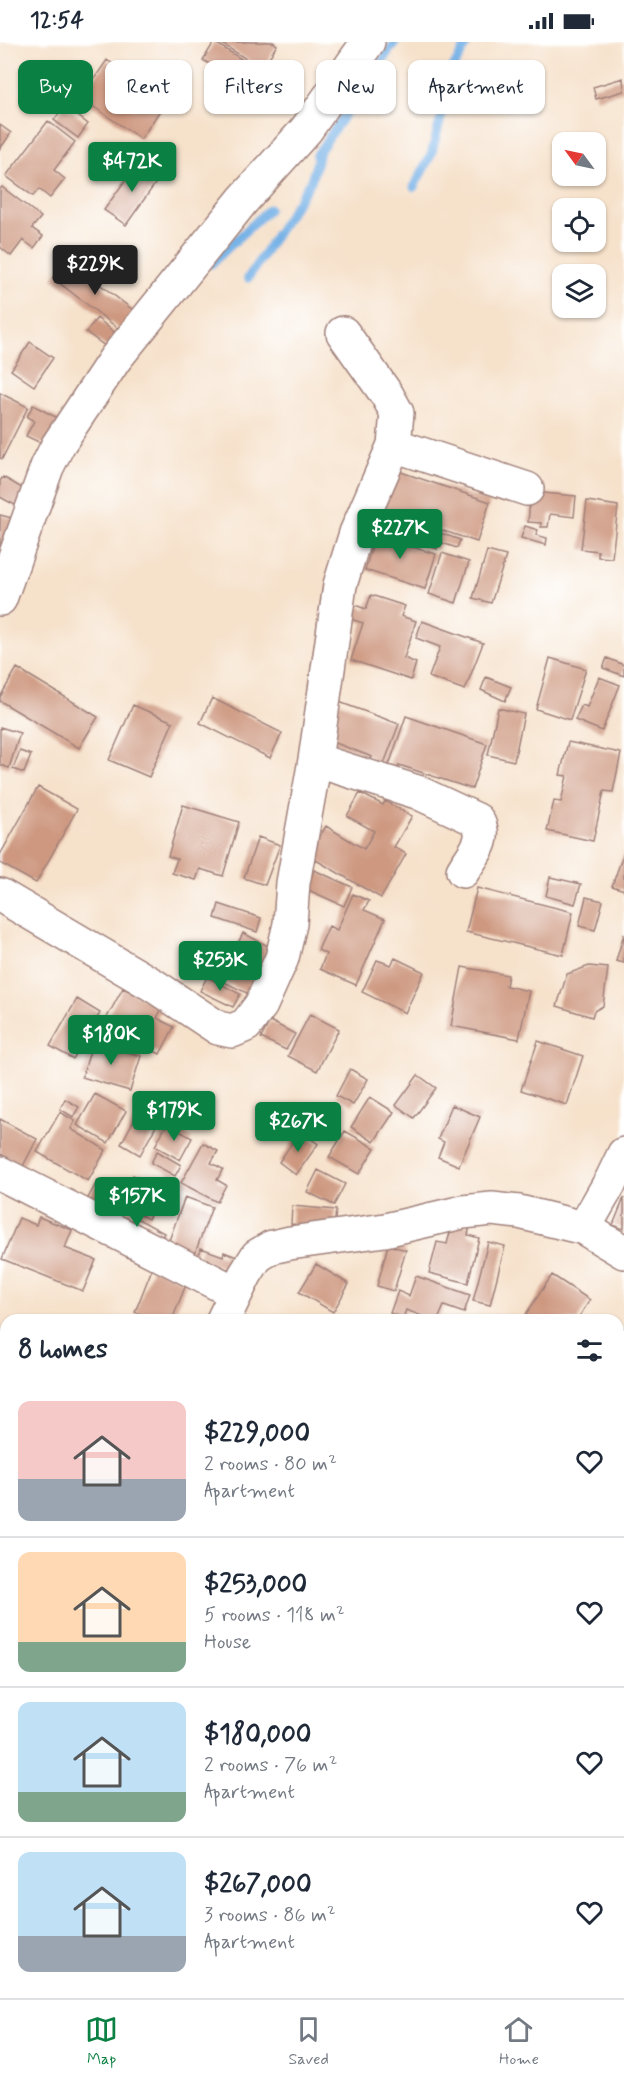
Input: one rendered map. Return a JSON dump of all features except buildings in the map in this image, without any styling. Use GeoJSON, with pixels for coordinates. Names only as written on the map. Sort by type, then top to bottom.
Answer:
{"type":"FeatureCollection","features":[{"type":"Feature","properties":{"kind":"street"},"geometry":{"type":"LineString","coordinates":[[0,598],[47,467],[70,426],[115,359],[257,184],[306,130],[368,42]]}},
{"type":"Feature","properties":{"kind":"street"},"geometry":{"type":"LineString","coordinates":[[0,894],[153,985],[218,1028],[232,1031],[246,1025],[261,1005],[282,958],[290,924],[293,883],[315,760],[340,585],[356,533],[394,446],[397,413],[343,333]]}},
{"type":"Feature","properties":{"kind":"street"},"geometry":{"type":"LineString","coordinates":[[394,446],[527,489]]}},
{"type":"Feature","properties":{"kind":"street"},"geometry":{"type":"LineString","coordinates":[[315,760],[417,792],[477,820],[483,835],[463,871]]}},
{"type":"Feature","properties":{"kind":"street"},"geometry":{"type":"LineString","coordinates":[[584,1228],[624,1154]]}},
{"type":"Feature","properties":{"kind":"street"},"geometry":{"type":"LineString","coordinates":[[0,1173],[230,1306],[257,1256],[272,1247],[385,1230],[463,1212],[492,1209],[519,1212],[584,1228],[624,1252]]}},
{"type":"Feature","properties":{"kind":"waterway"},"geometry":{"type":"LineString","coordinates":[[316,156],[395,42]]}},
{"type":"Feature","properties":{"kind":"waterway"},"geometry":{"type":"LineString","coordinates":[[414,187],[431,155],[450,73],[468,42]]}},
{"type":"Feature","properties":{"kind":"waterway"},"geometry":{"type":"LineString","coordinates":[[248,278],[311,181],[320,151]]}},
{"type":"Feature","properties":{"kind":"waterway"},"geometry":{"type":"LineString","coordinates":[[211,264],[269,209]]}}]}
